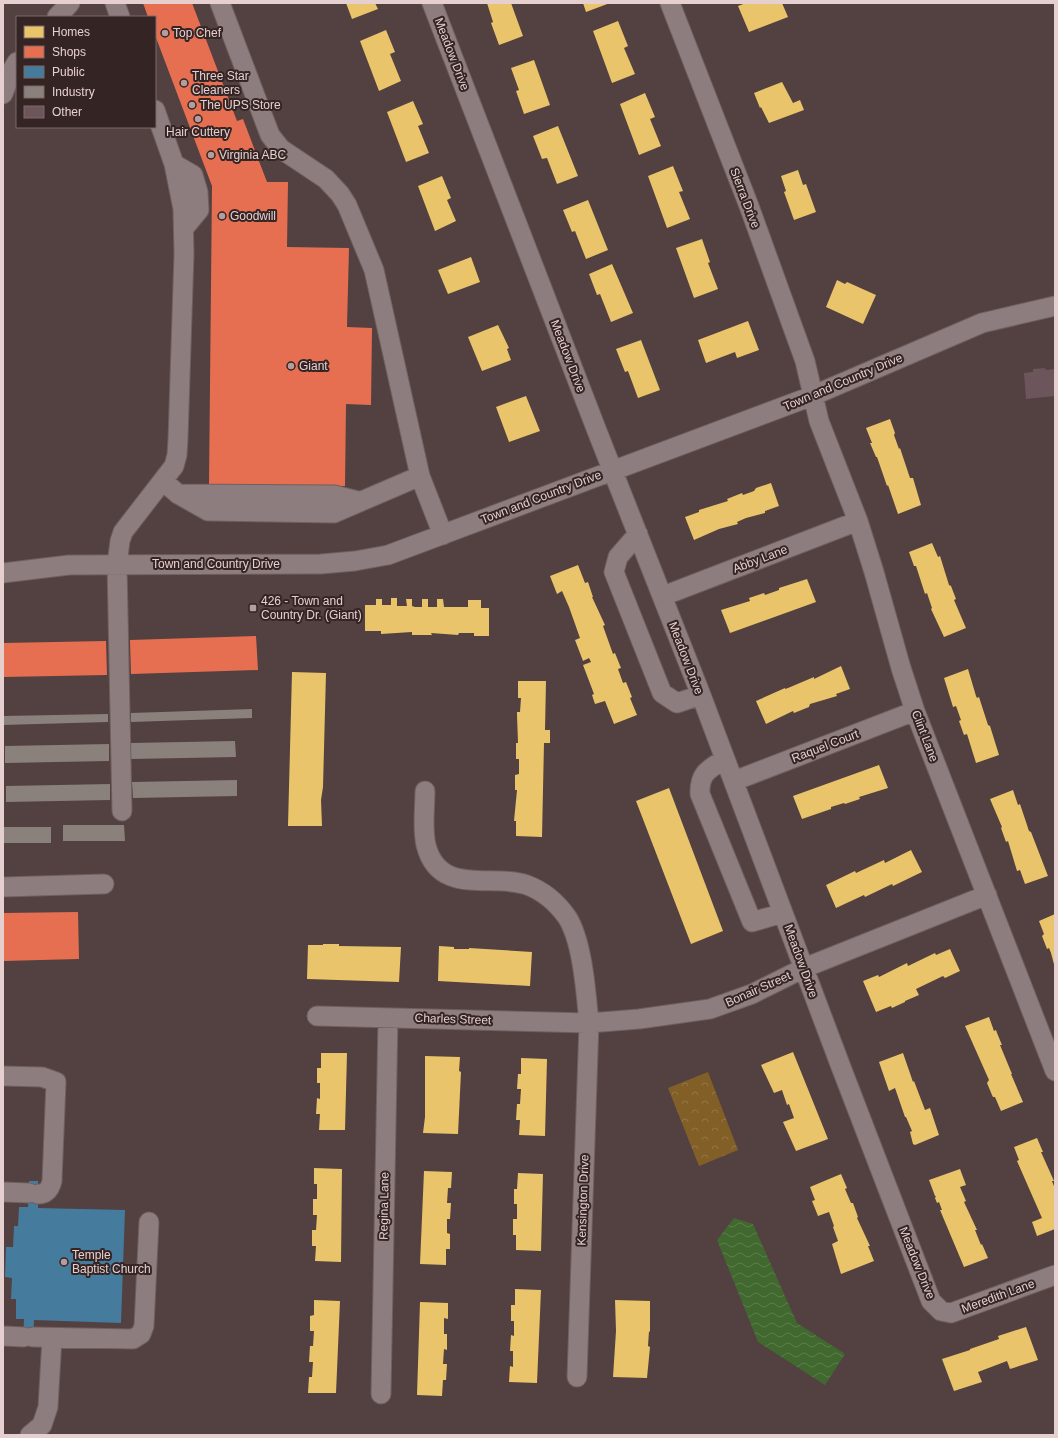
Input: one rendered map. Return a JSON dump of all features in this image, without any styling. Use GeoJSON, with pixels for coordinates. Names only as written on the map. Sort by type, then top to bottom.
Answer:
{"type":"FeatureCollection","features":[{"type":"Feature","properties":{"kind":"street"},"geometry":{"type":"LineString","coordinates":[[58,16],[70,3]]}},
{"type":"Feature","properties":{"kind":"street"},"geometry":{"type":"LineString","coordinates":[[115,3],[120,16]]}},
{"type":"Feature","properties":{"kind":"street"},"geometry":{"type":"LineString","coordinates":[[220,3],[270,135],[280,149],[326,179],[340,194],[347,205],[374,270],[420,476],[443,535]]}},
{"type":"Feature","properties":{"kind":"street","name":"Meadow Drive"},"geometry":{"type":"LineString","coordinates":[[432,3],[612,469],[663,596],[931,1301],[941,1311]]}},
{"type":"Feature","properties":{"kind":"street","name":"Sierra Drive"},"geometry":{"type":"LineString","coordinates":[[670,3],[749,206],[805,361],[812,396]]}},
{"type":"Feature","properties":{"kind":"street"},"geometry":{"type":"LineString","coordinates":[[3,94],[11,72],[16,64]]}},
{"type":"Feature","properties":{"kind":"street"},"geometry":{"type":"LineString","coordinates":[[122,811],[117,564],[120,541],[123,532],[174,466],[177,455],[184,228],[181,195],[174,164],[156,113]]}},
{"type":"Feature","properties":{"kind":"street","name":"Town and Country Drive"},"geometry":{"type":"LineString","coordinates":[[3,573],[69,565],[321,564],[355,561],[388,555],[612,469],[812,396],[982,323],[1055,306]]}},
{"type":"Feature","properties":{"kind":"street","name":"Clint Lane"},"geometry":{"type":"LineString","coordinates":[[812,396],[819,421],[858,521],[901,668],[916,711],[1055,1071]]}},
{"type":"Feature","properties":{"kind":"street"},"geometry":{"type":"LineString","coordinates":[[163,481],[178,494],[334,495],[358,501],[420,476]]}},
{"type":"Feature","properties":{"kind":"street","name":"Abby Lane"},"geometry":{"type":"LineString","coordinates":[[663,596],[858,521]]}},
{"type":"Feature","properties":{"kind":"street"},"geometry":{"type":"LineString","coordinates":[[638,534],[618,556],[614,572],[662,693],[677,703],[701,695]]}},
{"type":"Feature","properties":{"kind":"street","name":"Raquel Court"},"geometry":{"type":"LineString","coordinates":[[734,781],[916,711]]}},
{"type":"Feature","properties":{"kind":"street"},"geometry":{"type":"LineString","coordinates":[[725,759],[705,772],[699,783],[700,794],[752,922],[783,913]]}},
{"type":"Feature","properties":{"kind":"street","name":"Kensington Drive"},"geometry":{"type":"LineString","coordinates":[[425,791],[424,835],[426,846],[431,859],[440,869],[452,877],[465,881],[510,882],[527,885],[556,904],[567,918],[575,934],[586,987],[589,1023],[577,1377]]}},
{"type":"Feature","properties":{"kind":"street"},"geometry":{"type":"LineString","coordinates":[[3,887],[104,884]]}},
{"type":"Feature","properties":{"kind":"street","name":"Bonair Street"},"geometry":{"type":"LineString","coordinates":[[589,1023],[640,1019],[710,1009],[752,994],[804,968],[986,895]]}},
{"type":"Feature","properties":{"kind":"street","name":"Charles Street"},"geometry":{"type":"LineString","coordinates":[[317,1016],[589,1023]]}},
{"type":"Feature","properties":{"kind":"street","name":"Regina Lane"},"geometry":{"type":"LineString","coordinates":[[381,1394],[388,1018]]}},
{"type":"Feature","properties":{"kind":"street"},"geometry":{"type":"LineString","coordinates":[[3,1076],[42,1077],[56,1082],[52,1181],[49,1190],[43,1194],[3,1192]]}},
{"type":"Feature","properties":{"kind":"street"},"geometry":{"type":"LineString","coordinates":[[3,1336],[134,1340],[141,1334],[144,1326],[149,1222]]}},
{"type":"Feature","properties":{"kind":"street","name":"Meredith Lane"},"geometry":{"type":"LineString","coordinates":[[941,1311],[952,1313],[1055,1275]]}},
{"type":"Feature","properties":{"kind":"street"},"geometry":{"type":"LineString","coordinates":[[30,1435],[42,1425],[48,1407],[36,1337]]}},
{"type":"Feature","properties":{"kind":"green space"},"geometry":{"type":"Polygon","coordinates":[[[708,1072],[738,1150],[699,1166],[668,1088],[708,1072]]]}},
{"type":"Feature","properties":{"kind":"water"},"geometry":{"type":"Polygon","coordinates":[[[734,1218],[753,1224],[797,1323],[845,1354],[825,1385],[758,1342],[717,1240],[734,1218]]]}},
{"type":"Feature","properties":{"kind":"building: Homes"},"geometry":{"type":"Polygon","coordinates":[[[346,3],[375,3],[378,9],[352,19],[346,3]]]}},
{"type":"Feature","properties":{"kind":"building: Homes"},"geometry":{"type":"Polygon","coordinates":[[[487,3],[511,3],[523,36],[499,45],[491,23],[493,22],[487,3]]]}},
{"type":"Feature","properties":{"kind":"building: Homes"},"geometry":{"type":"Polygon","coordinates":[[[583,3],[610,3],[586,12],[583,3]]]}},
{"type":"Feature","properties":{"kind":"building: Homes"},"geometry":{"type":"Polygon","coordinates":[[[746,3],[782,3],[788,17],[749,32],[738,6],[746,3]]]}},
{"type":"Feature","properties":{"kind":"building: Homes"},"geometry":{"type":"Polygon","coordinates":[[[618,21],[628,46],[624,48],[635,74],[612,83],[593,31],[618,21]]]}},
{"type":"Feature","properties":{"kind":"building: Homes"},"geometry":{"type":"Polygon","coordinates":[[[386,30],[395,52],[390,54],[401,81],[379,91],[360,41],[386,30]]]}},
{"type":"Feature","properties":{"kind":"building: Homes"},"geometry":{"type":"Polygon","coordinates":[[[534,60],[550,105],[524,114],[516,91],[519,90],[511,68],[534,60]]]}},
{"type":"Feature","properties":{"kind":"building: Homes"},"geometry":{"type":"Polygon","coordinates":[[[782,82],[793,103],[800,100],[804,110],[769,123],[761,107],[760,108],[754,93],[782,82]]]}},
{"type":"Feature","properties":{"kind":"building: Homes"},"geometry":{"type":"Polygon","coordinates":[[[645,93],[655,117],[650,119],[661,146],[639,155],[620,104],[645,93]]]}},
{"type":"Feature","properties":{"kind":"building: Homes"},"geometry":{"type":"Polygon","coordinates":[[[413,101],[423,124],[418,126],[429,153],[406,162],[387,112],[413,101]]]}},
{"type":"Feature","properties":{"kind":"building: Homes"},"geometry":{"type":"Polygon","coordinates":[[[558,126],[578,176],[557,184],[547,158],[542,159],[533,136],[558,126]]]}},
{"type":"Feature","properties":{"kind":"building: Homes"},"geometry":{"type":"Polygon","coordinates":[[[673,166],[683,191],[679,192],[690,219],[667,228],[648,176],[673,166]]]}},
{"type":"Feature","properties":{"kind":"building: Homes"},"geometry":{"type":"Polygon","coordinates":[[[798,170],[803,185],[806,184],[816,212],[794,220],[784,192],[786,191],[781,176],[798,170]]]}},
{"type":"Feature","properties":{"kind":"building: Homes"},"geometry":{"type":"Polygon","coordinates":[[[442,176],[451,198],[447,200],[456,221],[435,231],[418,186],[442,176]]]}},
{"type":"Feature","properties":{"kind":"building: Homes"},"geometry":{"type":"Polygon","coordinates":[[[588,200],[608,250],[586,259],[575,231],[572,232],[563,210],[588,200]]]}},
{"type":"Feature","properties":{"kind":"building: Homes"},"geometry":{"type":"Polygon","coordinates":[[[702,239],[710,262],[708,263],[718,289],[694,298],[676,248],[702,239]]]}},
{"type":"Feature","properties":{"kind":"building: Homes"},"geometry":{"type":"Polygon","coordinates":[[[471,257],[480,282],[448,294],[438,270],[471,257]]]}},
{"type":"Feature","properties":{"kind":"building: Homes"},"geometry":{"type":"Polygon","coordinates":[[[612,264],[633,313],[611,322],[600,294],[597,295],[589,274],[612,264]]]}},
{"type":"Feature","properties":{"kind":"building: Homes"},"geometry":{"type":"Polygon","coordinates":[[[837,280],[845,284],[847,282],[876,295],[863,324],[826,307],[837,280]]]}},
{"type":"Feature","properties":{"kind":"building: Homes"},"geometry":{"type":"Polygon","coordinates":[[[748,321],[759,350],[737,358],[735,352],[706,363],[698,340],[748,321]]]}},
{"type":"Feature","properties":{"kind":"building: Homes"},"geometry":{"type":"Polygon","coordinates":[[[498,325],[509,348],[507,349],[511,360],[482,371],[468,337],[498,325]]]}},
{"type":"Feature","properties":{"kind":"building: Homes"},"geometry":{"type":"Polygon","coordinates":[[[641,340],[660,390],[638,398],[628,371],[625,372],[616,349],[641,340]]]}},
{"type":"Feature","properties":{"kind":"building: Homes"},"geometry":{"type":"Polygon","coordinates":[[[526,396],[540,431],[509,442],[496,407],[526,396]]]}},
{"type":"Feature","properties":{"kind":"building: Homes"},"geometry":{"type":"Polygon","coordinates":[[[890,419],[899,449],[900,448],[910,478],[913,478],[921,505],[898,514],[877,457],[870,443],[872,443],[866,428],[890,419]]]}},
{"type":"Feature","properties":{"kind":"building: Homes"},"geometry":{"type":"Polygon","coordinates":[[[771,483],[779,506],[765,511],[765,513],[746,518],[737,522],[738,524],[719,529],[694,540],[685,517],[699,512],[699,510],[728,501],[727,499],[742,493],[743,495],[754,491],[756,488],[771,483]]]}},
{"type":"Feature","properties":{"kind":"building: Homes"},"geometry":{"type":"Polygon","coordinates":[[[932,543],[938,557],[940,556],[949,585],[951,586],[956,599],[954,600],[966,628],[944,637],[931,609],[932,608],[927,593],[925,594],[916,566],[914,566],[909,552],[932,543]]]}},
{"type":"Feature","properties":{"kind":"building: Homes"},"geometry":{"type":"Polygon","coordinates":[[[578,565],[585,583],[588,582],[592,597],[605,625],[603,626],[613,654],[615,653],[621,668],[618,669],[623,683],[626,682],[632,697],[630,698],[637,715],[614,724],[605,701],[595,704],[592,695],[594,694],[583,665],[591,662],[589,658],[583,661],[575,640],[580,638],[569,607],[562,591],[557,594],[550,576],[578,565]]]}},
{"type":"Feature","properties":{"kind":"building: Homes"},"geometry":{"type":"Polygon","coordinates":[[[807,579],[816,602],[730,633],[721,610],[750,601],[749,598],[764,593],[765,595],[779,590],[779,588],[807,579]]]}},
{"type":"Feature","properties":{"kind":"building: Homes"},"geometry":{"type":"Polygon","coordinates":[[[391,598],[397,598],[397,606],[407,606],[406,599],[412,599],[412,606],[415,607],[422,607],[422,599],[428,599],[428,607],[437,607],[437,599],[443,599],[444,607],[468,607],[468,600],[481,600],[481,608],[489,608],[489,636],[474,636],[474,633],[459,633],[458,635],[431,633],[432,635],[412,635],[412,632],[381,634],[381,631],[365,631],[365,605],[376,605],[376,599],[382,599],[382,605],[391,605],[391,598]]]}},
{"type":"Feature","properties":{"kind":"building: Homes"},"geometry":{"type":"Polygon","coordinates":[[[841,666],[850,689],[836,694],[837,696],[810,704],[809,707],[794,713],[793,711],[766,724],[756,701],[814,677],[814,679],[841,666]]]}},
{"type":"Feature","properties":{"kind":"building: Homes"},"geometry":{"type":"Polygon","coordinates":[[[968,669],[976,696],[977,698],[979,697],[999,755],[976,763],[967,734],[964,735],[959,721],[961,720],[956,706],[953,707],[944,678],[968,669]]]}},
{"type":"Feature","properties":{"kind":"building: Homes"},"geometry":{"type":"Polygon","coordinates":[[[292,672],[326,673],[323,787],[321,800],[322,826],[288,826],[292,672]]]}},
{"type":"Feature","properties":{"kind":"building: Homes"},"geometry":{"type":"Polygon","coordinates":[[[518,681],[546,681],[545,730],[550,730],[550,743],[544,743],[542,837],[516,836],[516,821],[514,821],[517,790],[515,790],[515,775],[519,774],[519,759],[516,759],[516,743],[518,743],[517,712],[520,712],[521,698],[518,698],[518,681]]]}},
{"type":"Feature","properties":{"kind":"building: Homes"},"geometry":{"type":"Polygon","coordinates":[[[879,765],[888,788],[859,797],[860,799],[845,804],[831,807],[831,809],[802,819],[793,796],[879,765]]]}},
{"type":"Feature","properties":{"kind":"building: Homes"},"geometry":{"type":"Polygon","coordinates":[[[669,788],[723,931],[691,944],[636,801],[669,788]]]}},
{"type":"Feature","properties":{"kind":"building: Homes"},"geometry":{"type":"Polygon","coordinates":[[[1013,790],[1018,805],[1020,804],[1029,831],[1031,832],[1048,876],[1025,884],[1020,870],[1017,871],[1008,841],[1006,842],[1001,828],[1002,827],[990,799],[1013,790]]]}},
{"type":"Feature","properties":{"kind":"building: Homes"},"geometry":{"type":"Polygon","coordinates":[[[911,850],[922,872],[893,886],[892,884],[865,897],[864,895],[836,908],[826,885],[855,871],[856,873],[884,860],[885,863],[911,850]]]}},
{"type":"Feature","properties":{"kind":"building: Homes"},"geometry":{"type":"Polygon","coordinates":[[[1055,914],[1055,968],[1049,948],[1047,949],[1042,936],[1044,934],[1039,921],[1055,914]]]}},
{"type":"Feature","properties":{"kind":"building: Homes"},"geometry":{"type":"Polygon","coordinates":[[[339,944],[339,946],[401,947],[399,982],[307,979],[308,945],[339,944]]]}},
{"type":"Feature","properties":{"kind":"building: Homes"},"geometry":{"type":"Polygon","coordinates":[[[439,946],[454,947],[454,949],[469,948],[532,952],[530,986],[438,981],[439,946]]]}},
{"type":"Feature","properties":{"kind":"building: Homes"},"geometry":{"type":"Polygon","coordinates":[[[950,949],[960,971],[945,978],[943,976],[916,989],[919,995],[905,1002],[892,1008],[891,1006],[876,1012],[863,981],[878,975],[879,977],[907,963],[908,966],[935,953],[936,955],[950,949]]]}},
{"type":"Feature","properties":{"kind":"building: Homes"},"geometry":{"type":"Polygon","coordinates":[[[989,1017],[994,1031],[996,1030],[1002,1045],[1000,1045],[1023,1102],[1001,1111],[995,1097],[992,1095],[987,1083],[989,1080],[965,1026],[989,1017]]]}},
{"type":"Feature","properties":{"kind":"building: Homes"},"geometry":{"type":"Polygon","coordinates":[[[793,1052],[828,1139],[796,1151],[783,1122],[794,1118],[789,1104],[787,1105],[782,1090],[774,1093],[761,1065],[793,1052]]]}},
{"type":"Feature","properties":{"kind":"building: Homes"},"geometry":{"type":"Polygon","coordinates":[[[321,1053],[347,1053],[345,1130],[319,1130],[320,1114],[316,1114],[317,1098],[320,1099],[320,1083],[317,1083],[317,1068],[321,1068],[321,1053]]]}},
{"type":"Feature","properties":{"kind":"building: Homes"},"geometry":{"type":"Polygon","coordinates":[[[903,1053],[925,1110],[930,1108],[939,1135],[915,1145],[913,1144],[910,1132],[912,1131],[905,1117],[895,1088],[889,1091],[879,1062],[903,1053]]]}},
{"type":"Feature","properties":{"kind":"building: Homes"},"geometry":{"type":"Polygon","coordinates":[[[425,1056],[460,1057],[459,1071],[461,1072],[458,1134],[423,1133],[425,1117],[425,1056]]]}},
{"type":"Feature","properties":{"kind":"building: Homes"},"geometry":{"type":"Polygon","coordinates":[[[521,1058],[547,1059],[545,1136],[519,1135],[520,1120],[516,1120],[517,1104],[520,1104],[521,1089],[517,1089],[518,1074],[521,1074],[521,1058]]]}},
{"type":"Feature","properties":{"kind":"building: Homes"},"geometry":{"type":"Polygon","coordinates":[[[1037,1138],[1043,1152],[1041,1152],[1054,1181],[1052,1181],[1055,1189],[1055,1229],[1037,1236],[1032,1222],[1042,1218],[1017,1161],[1019,1160],[1014,1147],[1037,1138]]]}},
{"type":"Feature","properties":{"kind":"building: Homes"},"geometry":{"type":"Polygon","coordinates":[[[314,1168],[342,1169],[341,1262],[315,1261],[316,1246],[312,1246],[312,1230],[316,1230],[317,1215],[313,1215],[313,1199],[317,1199],[317,1184],[314,1184],[314,1168]]]}},
{"type":"Feature","properties":{"kind":"building: Homes"},"geometry":{"type":"Polygon","coordinates":[[[960,1169],[966,1185],[960,1187],[966,1201],[964,1202],[977,1230],[975,1230],[981,1245],[982,1244],[988,1258],[964,1267],[929,1180],[960,1169]]]}},
{"type":"Feature","properties":{"kind":"building: Homes"},"geometry":{"type":"Polygon","coordinates":[[[424,1171],[452,1172],[451,1188],[448,1188],[447,1203],[451,1203],[450,1219],[447,1219],[447,1233],[450,1234],[450,1249],[446,1249],[446,1265],[420,1264],[424,1171]]]}},
{"type":"Feature","properties":{"kind":"building: Homes"},"geometry":{"type":"Polygon","coordinates":[[[518,1173],[543,1174],[541,1251],[516,1250],[516,1235],[513,1235],[513,1219],[517,1219],[517,1204],[514,1204],[514,1189],[517,1189],[518,1173]]]}},
{"type":"Feature","properties":{"kind":"building: Homes"},"geometry":{"type":"Polygon","coordinates":[[[841,1174],[847,1188],[845,1189],[851,1203],[853,1203],[858,1217],[857,1218],[870,1246],[868,1246],[874,1261],[841,1274],[832,1244],[838,1241],[833,1227],[834,1226],[829,1212],[818,1216],[812,1201],[815,1200],[810,1187],[841,1174]]]}},
{"type":"Feature","properties":{"kind":"building: Homes"},"geometry":{"type":"Polygon","coordinates":[[[515,1289],[541,1290],[537,1383],[509,1382],[510,1366],[513,1367],[513,1351],[510,1351],[511,1335],[514,1336],[514,1321],[511,1321],[511,1305],[515,1305],[515,1289]]]}},
{"type":"Feature","properties":{"kind":"building: Homes"},"geometry":{"type":"Polygon","coordinates":[[[314,1300],[340,1301],[336,1393],[308,1393],[309,1377],[312,1377],[313,1362],[309,1362],[310,1346],[313,1346],[314,1331],[310,1331],[310,1316],[314,1315],[314,1300]]]}},
{"type":"Feature","properties":{"kind":"building: Homes"},"geometry":{"type":"Polygon","coordinates":[[[615,1300],[650,1301],[650,1332],[649,1331],[648,1346],[650,1347],[647,1378],[613,1377],[616,1331],[615,1300]]]}},
{"type":"Feature","properties":{"kind":"building: Homes"},"geometry":{"type":"Polygon","coordinates":[[[420,1302],[448,1303],[448,1319],[444,1318],[444,1334],[447,1334],[447,1350],[444,1349],[443,1364],[447,1364],[446,1380],[443,1380],[442,1396],[417,1395],[420,1302]]]}},
{"type":"Feature","properties":{"kind":"building: Homes"},"geometry":{"type":"Polygon","coordinates":[[[1026,1327],[1038,1360],[1010,1369],[1007,1361],[978,1372],[982,1382],[954,1391],[942,1359],[999,1339],[998,1336],[1026,1327]]]}},
{"type":"Feature","properties":{"kind":"building: Shops","name":"Giant"},"geometry":{"type":"Polygon","coordinates":[[[143,3],[192,3],[237,121],[243,119],[267,182],[288,182],[287,247],[349,248],[347,327],[372,328],[371,405],[346,404],[345,486],[209,484],[212,186],[156,38],[156,16],[148,16],[143,3]]]}},
{"type":"Feature","properties":{"kind":"building: Shops"},"geometry":{"type":"Polygon","coordinates":[[[256,636],[258,670],[131,674],[130,640],[256,636]]]}},
{"type":"Feature","properties":{"kind":"building: Shops"},"geometry":{"type":"Polygon","coordinates":[[[106,641],[107,675],[3,677],[3,643],[106,641]]]}},
{"type":"Feature","properties":{"kind":"building: Shops"},"geometry":{"type":"Polygon","coordinates":[[[78,912],[79,959],[3,961],[3,913],[78,912]]]}},
{"type":"Feature","properties":{"kind":"building: Public","name":"Temple Baptist Church"},"geometry":{"type":"Polygon","coordinates":[[[29,1181],[38,1181],[38,1208],[125,1210],[121,1323],[34,1320],[33,1346],[23,1346],[24,1319],[16,1319],[16,1299],[11,1299],[12,1278],[5,1277],[6,1247],[13,1247],[14,1226],[18,1226],[19,1207],[28,1207],[29,1181]]]}},
{"type":"Feature","properties":{"kind":"building: Industry"},"geometry":{"type":"Polygon","coordinates":[[[252,709],[252,718],[131,722],[131,713],[252,709]]]}},
{"type":"Feature","properties":{"kind":"building: Industry"},"geometry":{"type":"Polygon","coordinates":[[[108,714],[108,722],[3,725],[3,716],[108,714]]]}},
{"type":"Feature","properties":{"kind":"building: Industry"},"geometry":{"type":"Polygon","coordinates":[[[235,741],[236,757],[131,759],[131,743],[235,741]]]}},
{"type":"Feature","properties":{"kind":"building: Industry"},"geometry":{"type":"Polygon","coordinates":[[[109,744],[109,761],[5,763],[5,746],[109,744]]]}},
{"type":"Feature","properties":{"kind":"building: Industry"},"geometry":{"type":"Polygon","coordinates":[[[237,780],[237,796],[133,798],[132,782],[237,780]]]}},
{"type":"Feature","properties":{"kind":"building: Industry"},"geometry":{"type":"Polygon","coordinates":[[[110,784],[110,800],[6,802],[6,786],[110,784]]]}},
{"type":"Feature","properties":{"kind":"building: Industry"},"geometry":{"type":"Polygon","coordinates":[[[63,825],[124,825],[125,841],[63,841],[63,825]]]}},
{"type":"Feature","properties":{"kind":"building: Industry"},"geometry":{"type":"Polygon","coordinates":[[[3,827],[51,827],[51,843],[3,843],[3,827]]]}},
{"type":"Feature","properties":{"kind":"building: Other"},"geometry":{"type":"Polygon","coordinates":[[[1045,368],[1046,370],[1055,369],[1055,396],[1026,399],[1024,373],[1033,372],[1033,369],[1045,368]]]}},
{"type":"Feature","properties":{"kind":"place","name":"Top Chef"},"geometry":{"type":"Point","coordinates":[165,33]}},
{"type":"Feature","properties":{"kind":"place","name":"Three Star Cleaners"},"geometry":{"type":"Point","coordinates":[184,83]}},
{"type":"Feature","properties":{"kind":"place","name":"The UPS Store"},"geometry":{"type":"Point","coordinates":[192,105]}},
{"type":"Feature","properties":{"kind":"place","name":"Hair Cuttery"},"geometry":{"type":"Point","coordinates":[198,119]}},
{"type":"Feature","properties":{"kind":"place","name":"Virginia ABC"},"geometry":{"type":"Point","coordinates":[211,155]}},
{"type":"Feature","properties":{"kind":"place","name":"Goodwill"},"geometry":{"type":"Point","coordinates":[222,216]}},
{"type":"Feature","properties":{"kind":"place","name":"Giant"},"geometry":{"type":"Point","coordinates":[291,366]}},
{"type":"Feature","properties":{"kind":"place","name":"426 - Town and Country Dr. (Giant)"},"geometry":{"type":"Point","coordinates":[253,608]}},
{"type":"Feature","properties":{"kind":"place","name":"Temple Baptist Church"},"geometry":{"type":"Point","coordinates":[64,1262]}}]}
